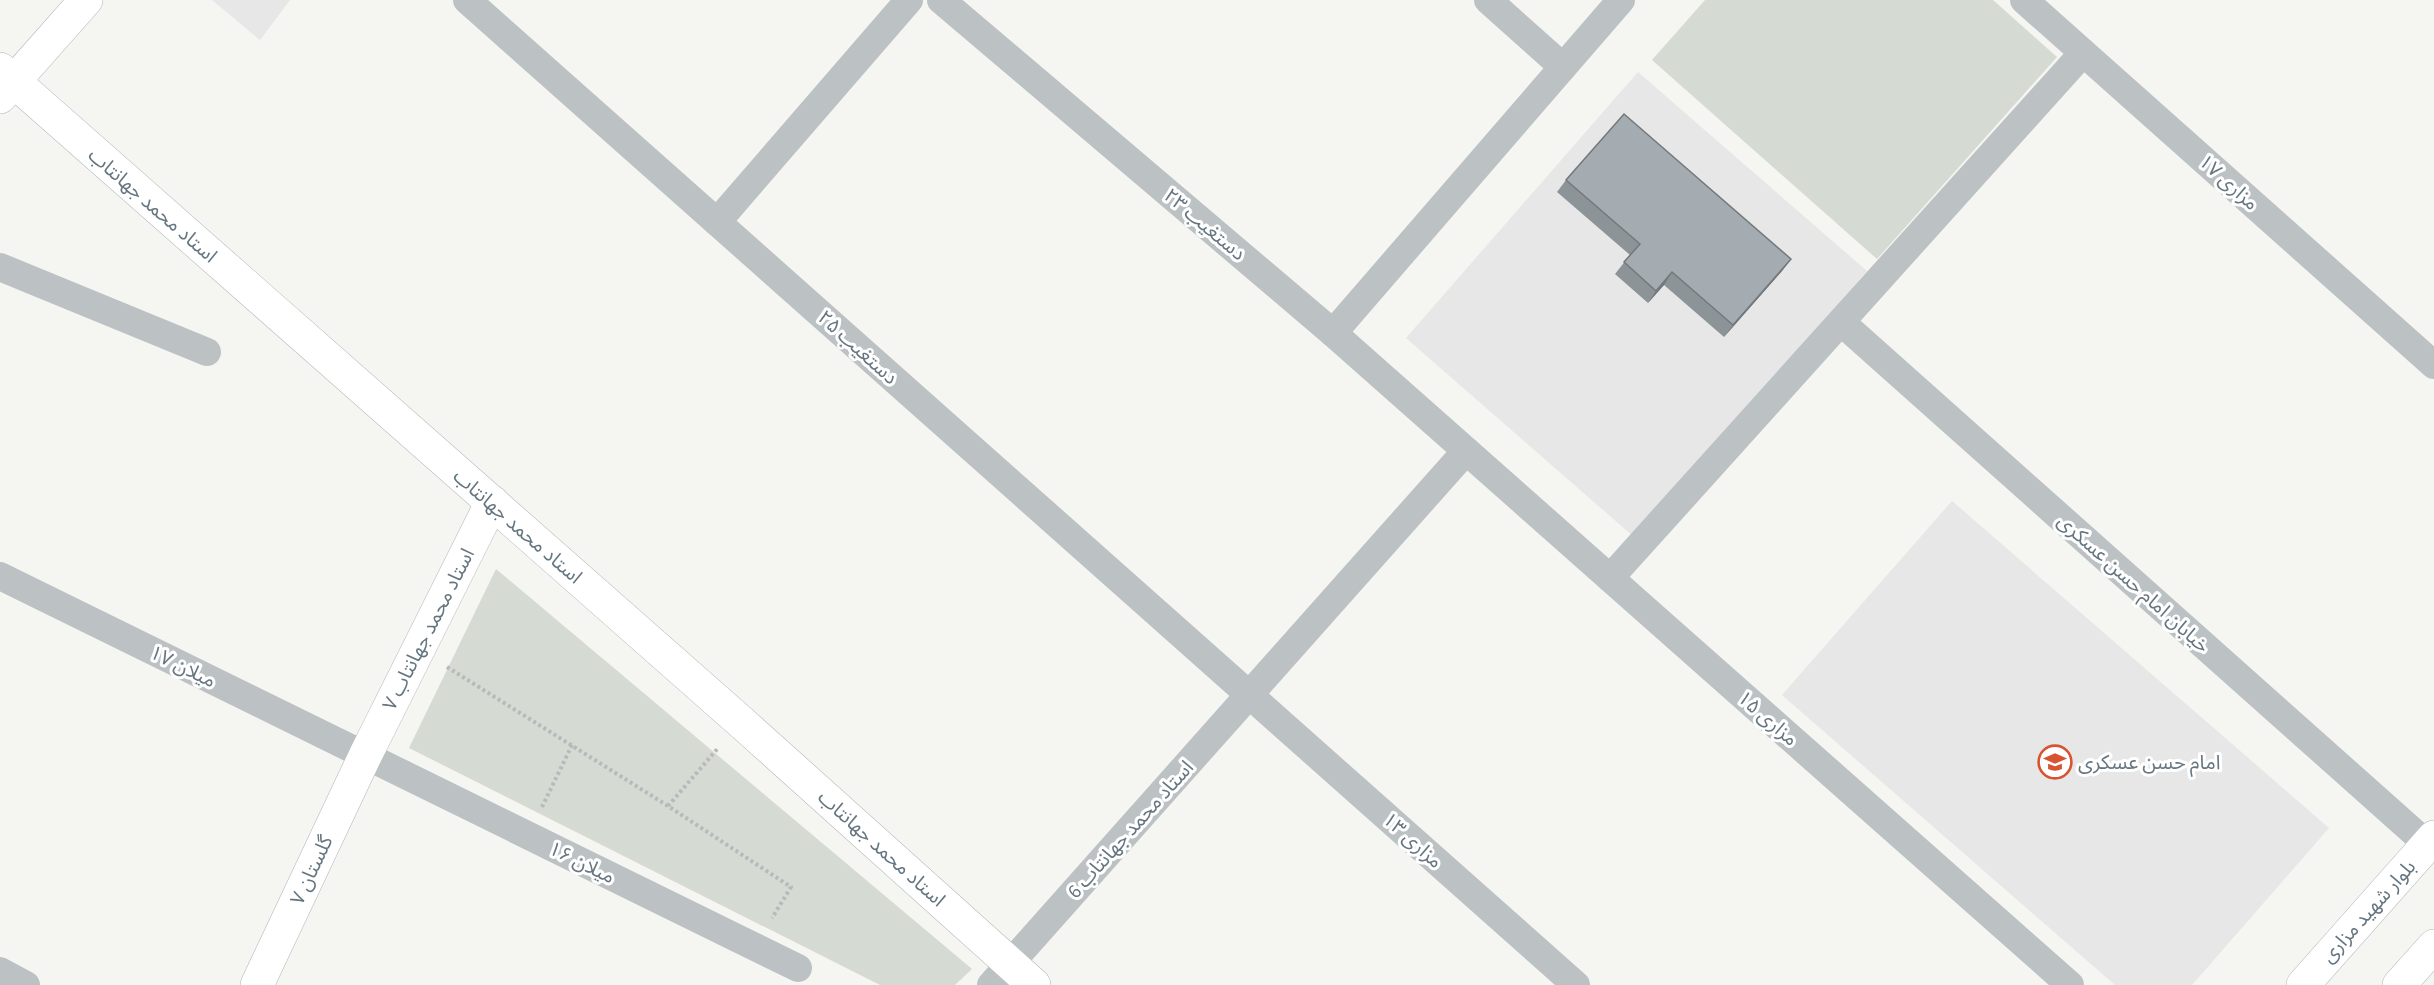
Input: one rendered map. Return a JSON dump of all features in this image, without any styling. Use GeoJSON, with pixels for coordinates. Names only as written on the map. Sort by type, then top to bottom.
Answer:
{"type":"FeatureCollection","features":[{"type":"Feature","properties":{"kind":"street"},"geometry":{"type":"LineString","coordinates":[[4,83],[86,0]]}},
{"type":"Feature","properties":{"kind":"street","name":"دستغیب ۲۵"},"geometry":{"type":"LineString","coordinates":[[467,0],[1249,695]]}},
{"type":"Feature","properties":{"kind":"street"},"geometry":{"type":"LineString","coordinates":[[717,222],[909,0]]}},
{"type":"Feature","properties":{"kind":"street","name":"دستغیب ۲۳"},"geometry":{"type":"LineString","coordinates":[[941,0],[1333,333],[1466,451]]}},
{"type":"Feature","properties":{"kind":"street"},"geometry":{"type":"LineString","coordinates":[[1488,0],[1563,67]]}},
{"type":"Feature","properties":{"kind":"street"},"geometry":{"type":"LineString","coordinates":[[1333,333],[1621,0]]}},
{"type":"Feature","properties":{"kind":"street","name":"مزاری ۱۷"},"geometry":{"type":"LineString","coordinates":[[2024,0],[2434,365]]}},
{"type":"Feature","properties":{"kind":"street"},"geometry":{"type":"LineString","coordinates":[[1610,578],[2083,53]]}},
{"type":"Feature","properties":{"kind":"street","name":"استاد محمد جهانتاب"},"geometry":{"type":"LineString","coordinates":[[4,83],[492,502],[741,722],[1000,974],[1034,985]]}},
{"type":"Feature","properties":{"kind":"street"},"geometry":{"type":"LineString","coordinates":[[0,267],[207,352]]}},
{"type":"Feature","properties":{"kind":"street","name":"خیابان امام حسن عسکری"},"geometry":{"type":"LineString","coordinates":[[1841,322],[2431,840]]}},
{"type":"Feature","properties":{"kind":"street","name":"استاد محمد جهانتاب 6"},"geometry":{"type":"LineString","coordinates":[[1000,974],[1466,451]]}},
{"type":"Feature","properties":{"kind":"street","name":"مزاری ۱۵"},"geometry":{"type":"LineString","coordinates":[[1466,451],[2070,985]]}},
{"type":"Feature","properties":{"kind":"street","name":"استاد محمد جهانتاب ۷"},"geometry":{"type":"LineString","coordinates":[[365,756],[492,502]]}},
{"type":"Feature","properties":{"kind":"street","name":"میلان ۱۷"},"geometry":{"type":"LineString","coordinates":[[0,576],[365,756]]}},
{"type":"Feature","properties":{"kind":"street","name":"مزاری ۱۳"},"geometry":{"type":"LineString","coordinates":[[1249,695],[1576,985]]}},
{"type":"Feature","properties":{"kind":"street","name":"میلان ۱۶"},"geometry":{"type":"LineString","coordinates":[[365,756],[798,968]]}},
{"type":"Feature","properties":{"kind":"street","name":"گلستان ۷"},"geometry":{"type":"LineString","coordinates":[[257,985],[365,756]]}},
{"type":"Feature","properties":{"kind":"street","name":"بلوار شهید مزاری"},"geometry":{"type":"LineString","coordinates":[[2303,985],[2431,840]]}},
{"type":"Feature","properties":{"kind":"street"},"geometry":{"type":"LineString","coordinates":[[2399,985],[2434,946]]}},
{"type":"Feature","properties":{"kind":"street"},"geometry":{"type":"LineString","coordinates":[[0,971],[27,985]]}},
{"type":"Feature","properties":{"kind":"path"},"geometry":{"type":"LineString","coordinates":[[419,649],[668,806],[791,887],[753,946]]}},
{"type":"Feature","properties":{"kind":"path"},"geometry":{"type":"LineString","coordinates":[[668,806],[741,722]]}},
{"type":"Feature","properties":{"kind":"path"},"geometry":{"type":"LineString","coordinates":[[528,835],[572,745]]}},
{"type":"Feature","properties":{"kind":"shaded area"},"geometry":{"type":"Polygon","coordinates":[[[212,0],[290,0],[260,40],[212,0]]]}},
{"type":"Feature","properties":{"kind":"shaded area"},"geometry":{"type":"Polygon","coordinates":[[[1705,0],[1993,0],[2057,57],[1877,259],[1652,60],[1705,0]]]}},
{"type":"Feature","properties":{"kind":"shaded area"},"geometry":{"type":"Polygon","coordinates":[[[1638,72],[1867,271],[1634,537],[1406,338],[1638,72]]]}},
{"type":"Feature","properties":{"kind":"shaded area","name":"امام حسن عسکری"},"geometry":{"type":"Polygon","coordinates":[[[1952,501],[2329,828],[2192,985],[2115,985],[1782,695],[1952,501]]]}},
{"type":"Feature","properties":{"kind":"shaded area"},"geometry":{"type":"Polygon","coordinates":[[[496,569],[972,969],[955,985],[880,985],[409,748],[496,569]]]}},
{"type":"Feature","properties":{"kind":"building"},"geometry":{"type":"Polygon","coordinates":[[[1624,114],[1791,259],[1733,325],[1672,272],[1656,291],[1624,262],[1640,244],[1566,180],[1624,114]]]}},
{"type":"Feature","properties":{"kind":"place","name":"امام حسن عسکری"},"geometry":{"type":"Point","coordinates":[2055,762]}}]}
